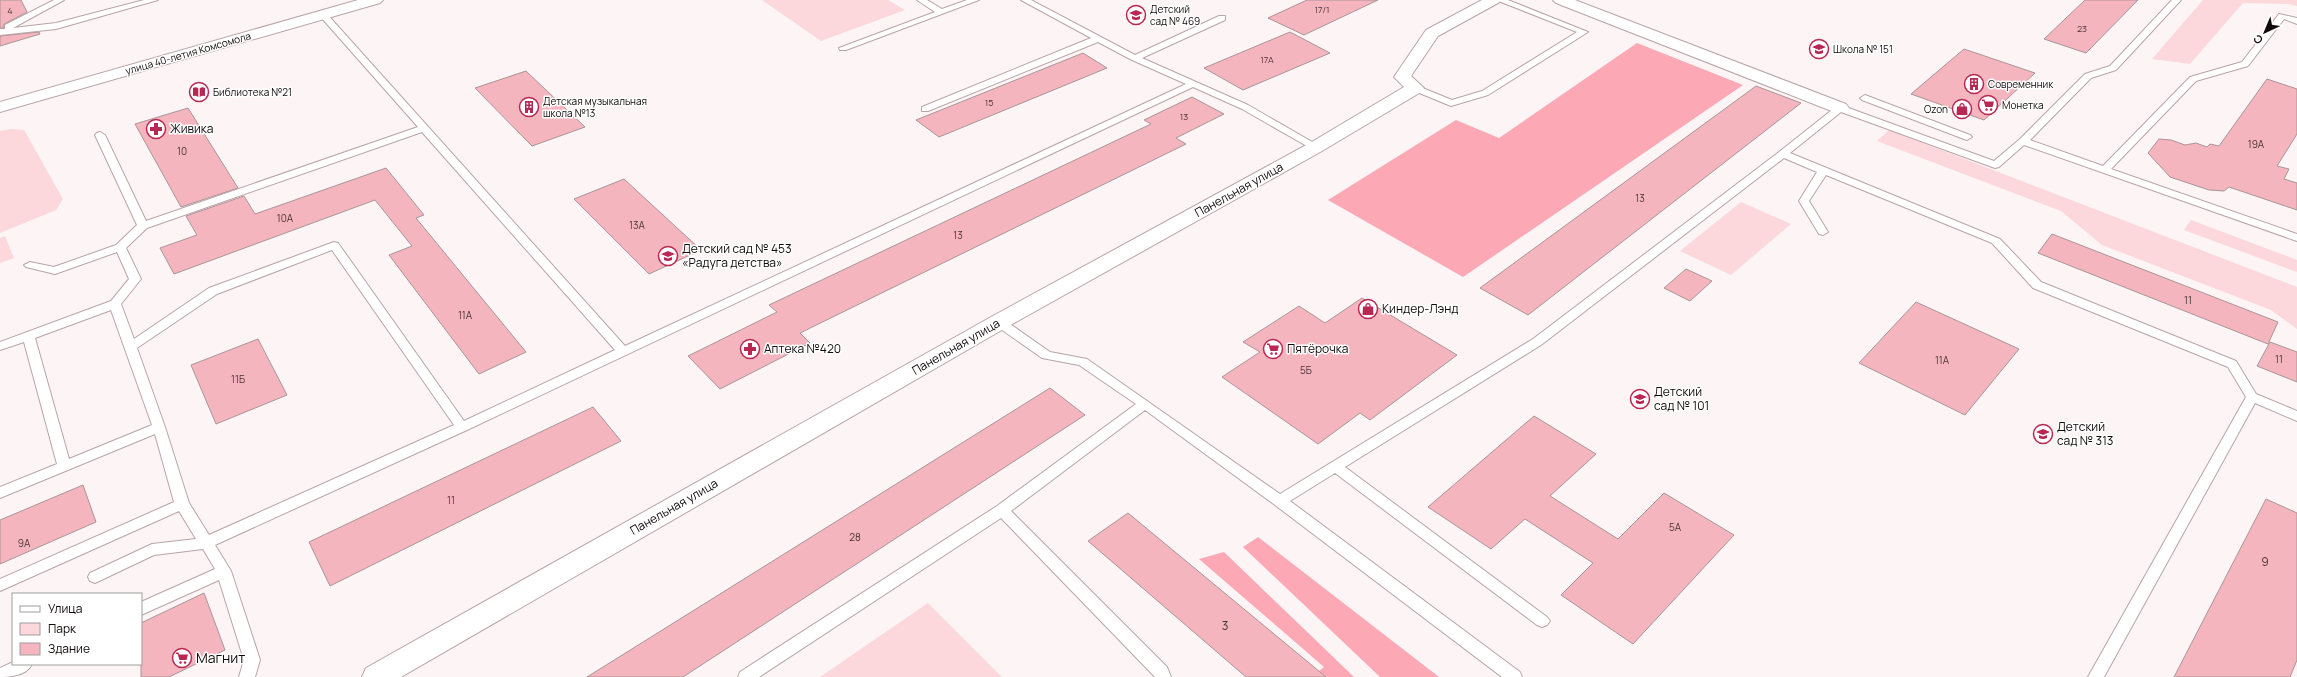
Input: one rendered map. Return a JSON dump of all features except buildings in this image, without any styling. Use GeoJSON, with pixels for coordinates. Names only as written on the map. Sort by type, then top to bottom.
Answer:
{"type":"FeatureCollection","features":[{"type":"Feature","properties":{"kind":"street","name":"улица 40-летия Комсомола"},"geometry":{"type":"LineString","coordinates":[[0,107],[375,0]]}},
{"type":"Feature","properties":{"kind":"street"},"geometry":{"type":"LineString","coordinates":[[1415,88],[1402,76],[1432,33],[1493,0]]}},
{"type":"Feature","properties":{"kind":"street"},"geometry":{"type":"LineString","coordinates":[[1561,0],[1840,108]]}},
{"type":"Feature","properties":{"kind":"street","name":"Панельная улица"},"geometry":{"type":"LineString","coordinates":[[376,677],[999,322],[1316,147],[1415,88]]}},
{"type":"Feature","properties":{"kind":"lane"},"geometry":{"type":"LineString","coordinates":[[0,32],[60,0]]}},
{"type":"Feature","properties":{"kind":"lane"},"geometry":{"type":"LineString","coordinates":[[0,32],[56,26],[154,0]]}},
{"type":"Feature","properties":{"kind":"lane"},"geometry":{"type":"LineString","coordinates":[[921,0],[941,12]]}},
{"type":"Feature","properties":{"kind":"lane"},"geometry":{"type":"LineString","coordinates":[[843,48],[975,0]]}},
{"type":"Feature","properties":{"kind":"lane"},"geometry":{"type":"LineString","coordinates":[[1025,0],[1135,58],[1245,107],[1316,147]]}},
{"type":"Feature","properties":{"kind":"lane"},"geometry":{"type":"LineString","coordinates":[[1415,88],[1451,103],[1485,93],[1584,32],[1500,0]]}},
{"type":"Feature","properties":{"kind":"lane"},"geometry":{"type":"LineString","coordinates":[[1280,501],[1337,468],[1537,342],[1783,154],[1840,108],[1995,165],[2023,141],[2088,76],[2113,68],[2177,0]]}},
{"type":"Feature","properties":{"kind":"lane"},"geometry":{"type":"LineString","coordinates":[[324,15],[623,351]]}},
{"type":"Feature","properties":{"kind":"lane"},"geometry":{"type":"LineString","coordinates":[[2105,169],[2193,78],[2245,64],[2282,16],[2297,21]]}},
{"type":"Feature","properties":{"kind":"lane"},"geometry":{"type":"LineString","coordinates":[[1135,58],[1222,18]]}},
{"type":"Feature","properties":{"kind":"lane"},"geometry":{"type":"LineString","coordinates":[[925,110],[1099,38]]}},
{"type":"Feature","properties":{"kind":"lane"},"geometry":{"type":"LineString","coordinates":[[95,577],[152,550],[205,543],[462,426],[1193,84]]}},
{"type":"Feature","properties":{"kind":"lane"},"geometry":{"type":"LineString","coordinates":[[1865,98],[1967,137]]}},
{"type":"Feature","properties":{"kind":"lane"},"geometry":{"type":"LineString","coordinates":[[30,265],[55,271],[120,248],[143,226],[424,128]]}},
{"type":"Feature","properties":{"kind":"lane"},"geometry":{"type":"LineString","coordinates":[[100,135],[143,226]]}},
{"type":"Feature","properties":{"kind":"lane"},"geometry":{"type":"LineString","coordinates":[[2023,141],[2297,238]]}},
{"type":"Feature","properties":{"kind":"lane"},"geometry":{"type":"LineString","coordinates":[[1783,154],[1996,241],[2037,284],[2232,364],[2252,397],[2297,416]]}},
{"type":"Feature","properties":{"kind":"lane"},"geometry":{"type":"LineString","coordinates":[[1822,171],[1804,201],[1823,232]]}},
{"type":"Feature","properties":{"kind":"lane"},"geometry":{"type":"LineString","coordinates":[[130,347],[213,291],[334,245],[462,426]]}},
{"type":"Feature","properties":{"kind":"lane"},"geometry":{"type":"LineString","coordinates":[[0,346],[115,304],[135,279],[120,248]]}},
{"type":"Feature","properties":{"kind":"lane"},"geometry":{"type":"LineString","coordinates":[[115,304],[159,427],[182,504],[205,543],[224,571],[252,660],[248,677]]}},
{"type":"Feature","properties":{"kind":"lane"},"geometry":{"type":"LineString","coordinates":[[999,322],[1046,356],[1083,362],[1146,404],[1280,501],[1514,677]]}},
{"type":"Feature","properties":{"kind":"lane"},"geometry":{"type":"LineString","coordinates":[[28,336],[64,466]]}},
{"type":"Feature","properties":{"kind":"lane"},"geometry":{"type":"LineString","coordinates":[[2096,677],[2252,397]]}},
{"type":"Feature","properties":{"kind":"lane"},"geometry":{"type":"LineString","coordinates":[[746,677],[1002,510],[1146,404]]}},
{"type":"Feature","properties":{"kind":"lane"},"geometry":{"type":"LineString","coordinates":[[0,493],[159,427]]}},
{"type":"Feature","properties":{"kind":"lane"},"geometry":{"type":"LineString","coordinates":[[1337,468],[1542,621]]}},
{"type":"Feature","properties":{"kind":"lane"},"geometry":{"type":"LineString","coordinates":[[0,585],[182,504]]}},
{"type":"Feature","properties":{"kind":"lane"},"geometry":{"type":"LineString","coordinates":[[1002,510],[1162,672],[1163,677]]}},
{"type":"Feature","properties":{"kind":"lane"},"geometry":{"type":"LineString","coordinates":[[142,609],[224,571]]}},
{"type":"Feature","properties":{"kind":"lane"},"geometry":{"type":"LineString","coordinates":[[0,675],[22,665]]}},
{"type":"Feature","properties":{"kind":"green space"},"geometry":{"type":"Polygon","coordinates":[[[762,0],[888,0],[905,10],[821,41],[762,0]]]}},
{"type":"Feature","properties":{"kind":"green space"},"geometry":{"type":"Polygon","coordinates":[[[2203,0],[2297,0],[2297,6],[2288,4],[2243,3],[2190,64],[2152,59],[2203,0]]]}},
{"type":"Feature","properties":{"kind":"green space"},"geometry":{"type":"Polygon","coordinates":[[[11,129],[24,130],[63,199],[56,210],[0,233],[0,131],[11,129]]]}},
{"type":"Feature","properties":{"kind":"green space"},"geometry":{"type":"Polygon","coordinates":[[[1889,130],[2297,287],[2297,329],[2271,310],[2102,245],[2061,211],[1877,141],[1889,130]]]}},
{"type":"Feature","properties":{"kind":"green space"},"geometry":{"type":"Polygon","coordinates":[[[1741,202],[1791,224],[1731,275],[1680,251],[1741,202]]]}},
{"type":"Feature","properties":{"kind":"green space"},"geometry":{"type":"Polygon","coordinates":[[[2191,220],[2297,260],[2297,272],[2184,230],[2191,220]]]}},
{"type":"Feature","properties":{"kind":"green space"},"geometry":{"type":"Polygon","coordinates":[[[5,236],[14,258],[0,263],[0,238],[5,236]]]}},
{"type":"Feature","properties":{"kind":"green space"},"geometry":{"type":"Polygon","coordinates":[[[928,603],[1002,677],[820,677],[928,603]]]}},
{"type":"Feature","properties":{"kind":"shaded area"},"geometry":{"type":"Polygon","coordinates":[[[1637,43],[1743,85],[1463,277],[1328,200],[1456,120],[1499,138],[1637,43]]]}},
{"type":"Feature","properties":{"kind":"shaded area"},"geometry":{"type":"Polygon","coordinates":[[[1258,537],[1439,677],[1380,677],[1243,547],[1258,537]]]}},
{"type":"Feature","properties":{"kind":"shaded area"},"geometry":{"type":"Polygon","coordinates":[[[1224,552],[1354,677],[1312,677],[1324,667],[1199,559],[1224,552]]]}},
{"type":"Feature","properties":{"kind":"place","name":"Детский сад № 469"},"geometry":{"type":"Point","coordinates":[1136,15]}},
{"type":"Feature","properties":{"kind":"place","name":"Школа № 151"},"geometry":{"type":"Point","coordinates":[1819,49]}},
{"type":"Feature","properties":{"kind":"place","name":"Современник"},"geometry":{"type":"Point","coordinates":[1974,84]}},
{"type":"Feature","properties":{"kind":"place","name":"Библиотека №21"},"geometry":{"type":"Point","coordinates":[199,92]}},
{"type":"Feature","properties":{"kind":"place","name":"Монетка"},"geometry":{"type":"Point","coordinates":[1988,105]}},
{"type":"Feature","properties":{"kind":"place","name":"Детская музыкальная школа №13"},"geometry":{"type":"Point","coordinates":[529,107]}},
{"type":"Feature","properties":{"kind":"place","name":"Ozon"},"geometry":{"type":"Point","coordinates":[1962,109]}},
{"type":"Feature","properties":{"kind":"place","name":"Живика"},"geometry":{"type":"Point","coordinates":[156,129]}},
{"type":"Feature","properties":{"kind":"place","name":"Детский сад № 453 «Радуга детства»"},"geometry":{"type":"Point","coordinates":[668,256]}},
{"type":"Feature","properties":{"kind":"place","name":"Киндер-Лэнд"},"geometry":{"type":"Point","coordinates":[1368,309]}},
{"type":"Feature","properties":{"kind":"place","name":"Аптека №420"},"geometry":{"type":"Point","coordinates":[750,349]}},
{"type":"Feature","properties":{"kind":"place","name":"Пятёрочка"},"geometry":{"type":"Point","coordinates":[1273,349]}},
{"type":"Feature","properties":{"kind":"place","name":"Детский сад № 101"},"geometry":{"type":"Point","coordinates":[1640,399]}},
{"type":"Feature","properties":{"kind":"place","name":"Детский сад № 313"},"geometry":{"type":"Point","coordinates":[2043,434]}},
{"type":"Feature","properties":{"kind":"place","name":"Магнит"},"geometry":{"type":"Point","coordinates":[182,658]}}]}
